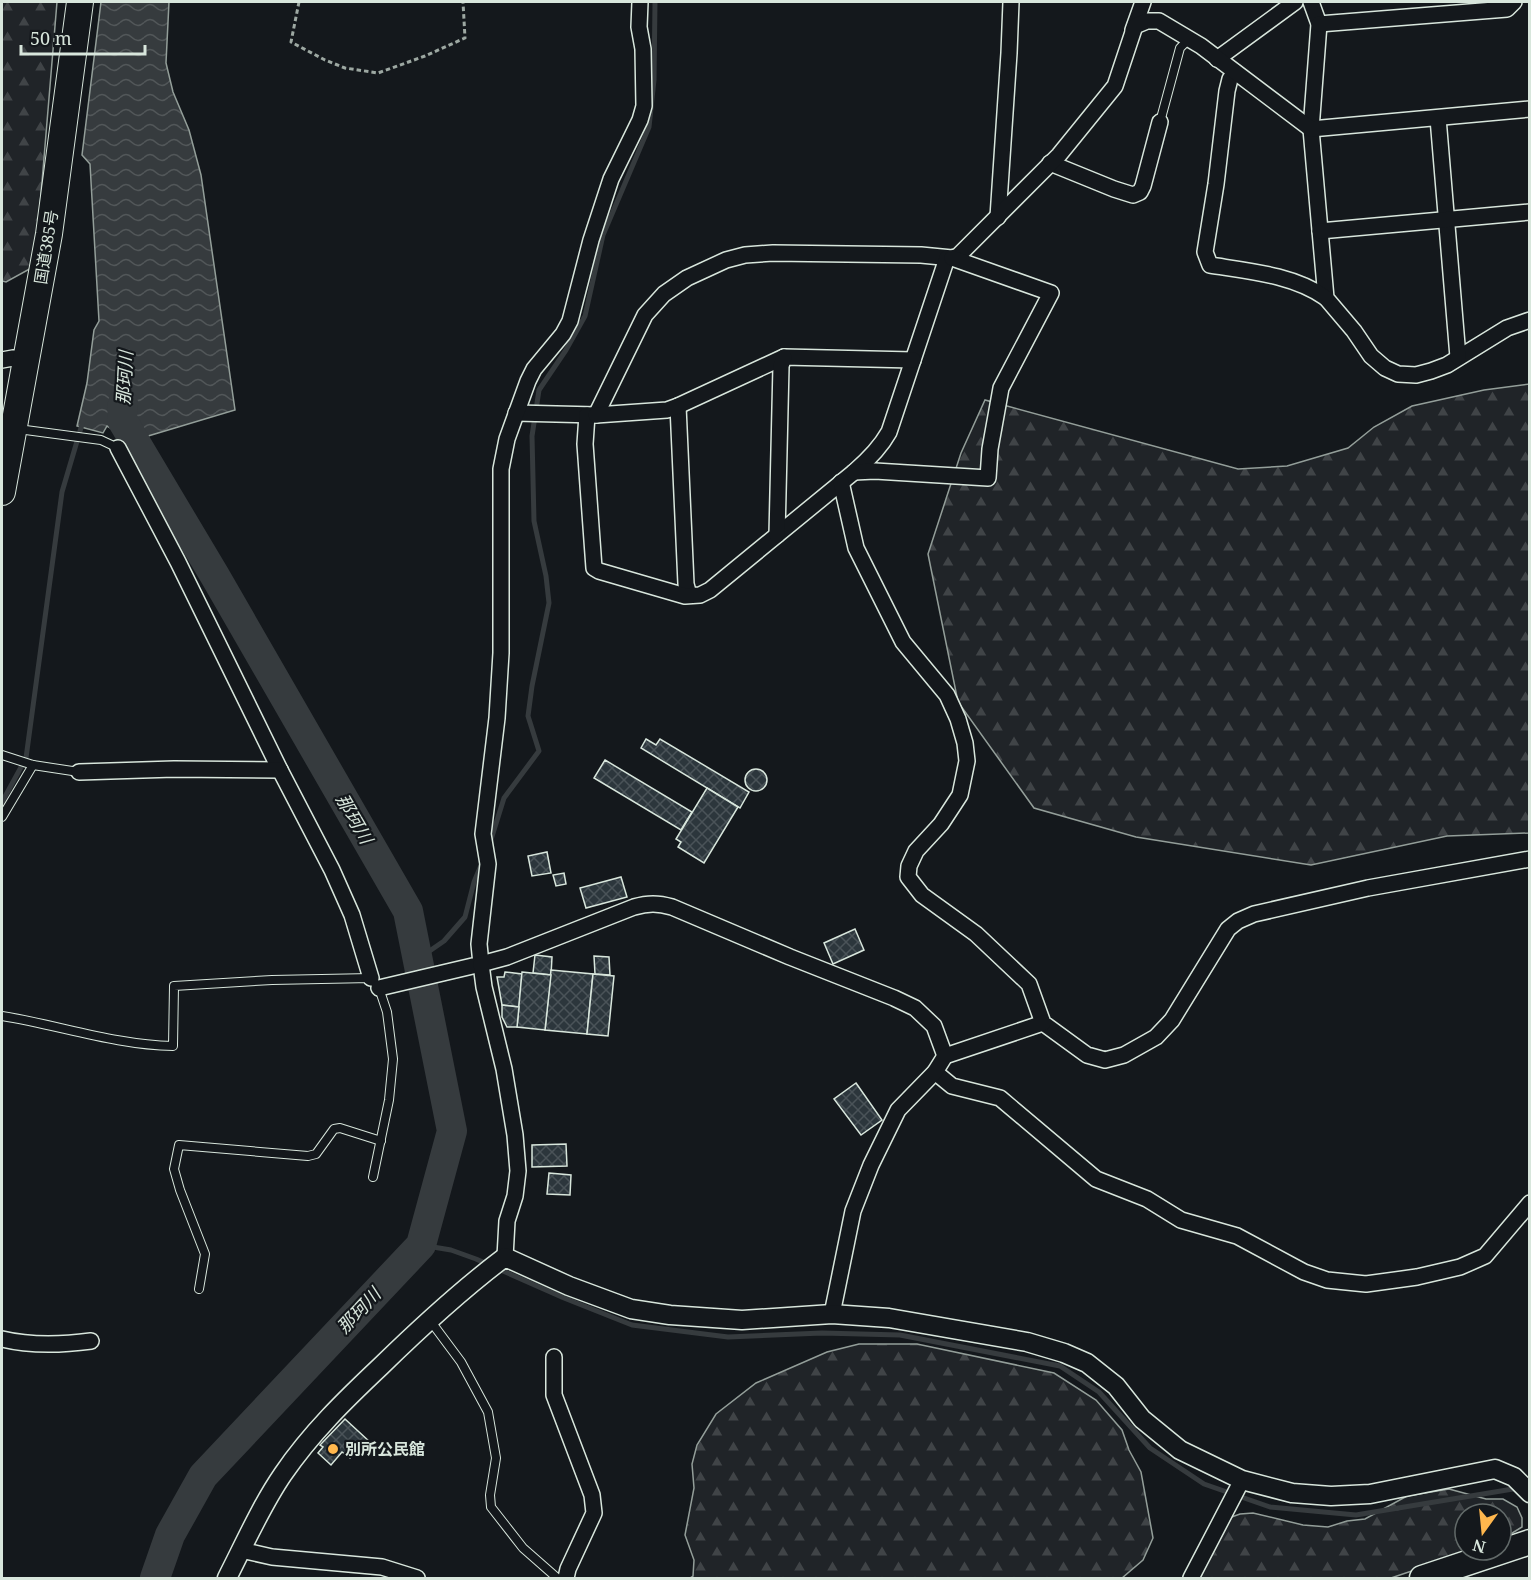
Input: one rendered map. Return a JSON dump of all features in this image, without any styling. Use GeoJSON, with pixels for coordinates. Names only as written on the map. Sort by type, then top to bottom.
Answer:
{"type":"FeatureCollection","features":[{"type":"Feature","properties":{"kind":"highway","name":"国道385号"},"geometry":{"type":"LineString","coordinates":[[2,492],[49,234],[80,2]]}},
{"type":"Feature","properties":{"kind":"main road"},"geometry":{"type":"LineString","coordinates":[[1422,1578],[1530,1542]]}},
{"type":"Feature","properties":{"kind":"street"},"geometry":{"type":"LineString","coordinates":[[227,1578],[282,1475],[304,1446],[342,1404],[429,1319],[505,1257],[507,1221],[515,1196],[518,1171],[516,1135],[504,1069],[484,987],[476,965],[488,864],[483,834],[497,718],[501,653],[500,482],[507,438],[516,413],[534,369],[563,334],[570,321],[591,240],[611,179],[640,120],[644,106],[643,49],[639,27],[640,2]]}},
{"type":"Feature","properties":{"kind":"street"},"geometry":{"type":"LineString","coordinates":[[998,217],[1011,2]]}},
{"type":"Feature","properties":{"kind":"street"},"geometry":{"type":"LineString","coordinates":[[854,472],[875,471],[988,478],[990,449],[1001,388],[1051,293],[950,258],[921,255],[773,253],[745,255],[687,278],[664,294],[645,315],[592,415],[585,444],[594,568],[599,572],[689,596],[700,595],[710,590],[871,458],[889,432],[950,258],[964,250],[1050,163],[1115,86],[1143,2]]}},
{"type":"Feature","properties":{"kind":"street"},"geometry":{"type":"LineString","coordinates":[[1217,58],[1295,2]]}},
{"type":"Feature","properties":{"kind":"street"},"geometry":{"type":"LineString","coordinates":[[1311,2],[1319,24],[1311,129],[1326,298]]}},
{"type":"Feature","properties":{"kind":"street"},"geometry":{"type":"LineString","coordinates":[[1319,24],[1507,9],[1514,2]]}},
{"type":"Feature","properties":{"kind":"street"},"geometry":{"type":"LineString","coordinates":[[1132,33],[1135,27],[1153,20],[1159,21],[1217,58],[1311,129],[1530,109]]}},
{"type":"Feature","properties":{"kind":"street"},"geometry":{"type":"LineString","coordinates":[[1236,72],[1230,79],[1227,92],[1205,252],[1210,265],[1272,277],[1308,287],[1326,298],[1354,331],[1371,356],[1385,368],[1398,374],[1416,375],[1431,371],[1507,328],[1530,320]]}},
{"type":"Feature","properties":{"kind":"street"},"geometry":{"type":"LineString","coordinates":[[1438,118],[1458,357]]}},
{"type":"Feature","properties":{"kind":"street"},"geometry":{"type":"LineString","coordinates":[[1050,163],[1133,195],[1140,192],[1143,186],[1160,122]]}},
{"type":"Feature","properties":{"kind":"street"},"geometry":{"type":"LineString","coordinates":[[1320,231],[1530,212]]}},
{"type":"Feature","properties":{"kind":"street"},"geometry":{"type":"LineString","coordinates":[[516,413],[592,415],[667,410],[784,357],[913,360]]}},
{"type":"Feature","properties":{"kind":"street"},"geometry":{"type":"LineString","coordinates":[[777,535],[781,366],[784,357]]}},
{"type":"Feature","properties":{"kind":"street"},"geometry":{"type":"LineString","coordinates":[[2,360],[27,359]]}},
{"type":"Feature","properties":{"kind":"street"},"geometry":{"type":"LineString","coordinates":[[678,406],[686,584],[689,596]]}},
{"type":"Feature","properties":{"kind":"street"},"geometry":{"type":"LineString","coordinates":[[118,448],[178,562],[332,870],[379,984],[507,957],[634,907],[646,903],[658,904],[672,907],[790,957],[862,984],[915,1008],[934,1026],[945,1056]]}},
{"type":"Feature","properties":{"kind":"street"},"geometry":{"type":"LineString","coordinates":[[841,482],[856,548],[903,642],[947,695],[958,719],[965,743],[967,761],[960,795],[941,824],[916,851],[909,866],[908,877],[922,894],[976,934],[1029,984],[1043,1023],[1087,1055],[1105,1059],[1124,1055],[1156,1037],[1172,1020],[1228,929],[1238,921],[1254,914],[1368,888],[1530,859]]}},
{"type":"Feature","properties":{"kind":"street"},"geometry":{"type":"LineString","coordinates":[[79,772],[174,769],[280,770]]}},
{"type":"Feature","properties":{"kind":"street"},"geometry":{"type":"LineString","coordinates":[[832,1314],[853,1211],[871,1165],[897,1110],[935,1072],[945,1056],[1043,1023]]}},
{"type":"Feature","properties":{"kind":"street"},"geometry":{"type":"LineString","coordinates":[[935,1072],[952,1086],[1000,1098],[1096,1179],[1147,1199],[1181,1220],[1238,1236],[1304,1272],[1327,1280],[1366,1284],[1417,1277],[1460,1267],[1485,1256],[1530,1203]]}},
{"type":"Feature","properties":{"kind":"street"},"geometry":{"type":"LineString","coordinates":[[505,1257],[569,1286],[631,1309],[670,1315],[742,1320],[832,1314],[890,1318],[1027,1342],[1064,1353],[1087,1363],[1116,1386],[1142,1419],[1180,1450],[1242,1480],[1292,1493],[1331,1496],[1370,1494],[1494,1469],[1514,1477],[1530,1493]]}},
{"type":"Feature","properties":{"kind":"street"},"geometry":{"type":"LineString","coordinates":[[2,1339],[19,1344],[91,1341]]}},
{"type":"Feature","properties":{"kind":"street"},"geometry":{"type":"LineString","coordinates":[[554,1357],[554,1395],[592,1495],[594,1513],[568,1569],[559,1578]]}},
{"type":"Feature","properties":{"kind":"street"},"geometry":{"type":"LineString","coordinates":[[1191,1578],[1242,1480]]}},
{"type":"Feature","properties":{"kind":"street"},"geometry":{"type":"LineString","coordinates":[[241,1550],[272,1557],[382,1567],[408,1577]]}},
{"type":"Feature","properties":{"kind":"lane"},"geometry":{"type":"LineString","coordinates":[[1160,122],[1180,48],[1189,39]]}},
{"type":"Feature","properties":{"kind":"lane"},"geometry":{"type":"LineString","coordinates":[[13,429],[101,440],[118,448]]}},
{"type":"Feature","properties":{"kind":"lane"},"geometry":{"type":"LineString","coordinates":[[2,755],[33,765],[79,772]]}},
{"type":"Feature","properties":{"kind":"lane"},"geometry":{"type":"LineString","coordinates":[[2,817],[33,765]]}},
{"type":"Feature","properties":{"kind":"lane"},"geometry":{"type":"LineString","coordinates":[[2,1016],[117,1041],[173,1046],[174,986],[272,980],[379,984],[387,1012],[393,1059],[390,1100],[373,1177]]}},
{"type":"Feature","properties":{"kind":"lane"},"geometry":{"type":"LineString","coordinates":[[199,1289],[205,1254],[174,1169],[178,1145],[308,1156],[316,1154],[334,1130],[340,1128],[381,1141]]}},
{"type":"Feature","properties":{"kind":"lane"},"geometry":{"type":"LineString","coordinates":[[429,1319],[461,1362],[488,1412],[496,1458],[490,1495],[491,1507],[523,1548],[559,1578]]}},
{"type":"Feature","properties":{"kind":"path"},"geometry":{"type":"LineString","coordinates":[[299,2],[291,42],[335,64],[378,73],[465,38],[463,2]]}},
{"type":"Feature","properties":{"kind":"green space"},"geometry":{"type":"Polygon","coordinates":[[[2,2],[57,2],[35,266],[6,282],[2,281],[2,2]]]}},
{"type":"Feature","properties":{"kind":"green space"},"geometry":{"type":"Polygon","coordinates":[[[1529,384],[1529,833],[1447,836],[1311,865],[1136,837],[1034,808],[958,702],[928,554],[961,453],[985,400],[1238,469],[1287,466],[1348,448],[1374,427],[1412,406],[1484,390],[1529,384]]]}},
{"type":"Feature","properties":{"kind":"green space"},"geometry":{"type":"Polygon","coordinates":[[[859,1344],[917,1344],[1054,1373],[1096,1400],[1122,1430],[1129,1450],[1141,1472],[1153,1538],[1143,1560],[1122,1578],[690,1578],[693,1576],[694,1560],[685,1535],[694,1488],[692,1464],[697,1445],[716,1414],[756,1383],[827,1352],[859,1344]]]}},
{"type":"Feature","properties":{"kind":"green space"},"geometry":{"type":"Polygon","coordinates":[[[1449,1489],[1486,1499],[1503,1499],[1508,1502],[1453,1502],[1453,1557],[1391,1578],[1194,1578],[1212,1524],[1240,1514],[1253,1513],[1303,1525],[1328,1527],[1347,1521],[1365,1519],[1407,1496],[1449,1489]]]}},
{"type":"Feature","properties":{"kind":"green space"},"geometry":{"type":"Polygon","coordinates":[[[1513,1505],[1517,1507],[1522,1518],[1522,1527],[1513,1533],[1513,1505]]]}},
{"type":"Feature","properties":{"kind":"water"},"geometry":{"type":"Polygon","coordinates":[[[101,2],[169,2],[166,63],[173,92],[189,130],[201,175],[235,410],[128,442],[126,437],[107,426],[103,433],[77,426],[87,383],[94,330],[99,321],[90,164],[82,155],[101,2]]]}},
{"type":"Feature","properties":{"kind":"building"},"geometry":{"type":"Polygon","coordinates":[[[646,739],[656,745],[660,739],[749,792],[740,808],[641,748],[646,739]]]}},
{"type":"Feature","properties":{"kind":"building"},"geometry":{"type":"Polygon","coordinates":[[[605,760],[692,812],[681,830],[594,778],[605,760]]]}},
{"type":"Feature","properties":{"kind":"building"},"geometry":{"type":"Polygon","coordinates":[[[756,769],[764,772],[767,780],[764,788],[756,791],[748,788],[745,780],[748,772],[756,769]]]}},
{"type":"Feature","properties":{"kind":"building"},"geometry":{"type":"Polygon","coordinates":[[[707,788],[738,807],[704,863],[678,847],[681,842],[676,839],[707,788]]]}},
{"type":"Feature","properties":{"kind":"building"},"geometry":{"type":"Polygon","coordinates":[[[547,852],[551,873],[532,876],[528,856],[547,852]]]}},
{"type":"Feature","properties":{"kind":"building"},"geometry":{"type":"Polygon","coordinates":[[[564,873],[566,884],[556,886],[553,875],[564,873]]]}},
{"type":"Feature","properties":{"kind":"building"},"geometry":{"type":"Polygon","coordinates":[[[621,877],[627,897],[586,908],[580,888],[621,877]]]}},
{"type":"Feature","properties":{"kind":"building"},"geometry":{"type":"Polygon","coordinates":[[[855,929],[864,950],[833,964],[824,943],[855,929]]]}},
{"type":"Feature","properties":{"kind":"building"},"geometry":{"type":"Polygon","coordinates":[[[535,955],[552,957],[551,975],[533,973],[535,955]]]}},
{"type":"Feature","properties":{"kind":"building"},"geometry":{"type":"Polygon","coordinates":[[[594,956],[609,957],[610,975],[595,974],[594,956]]]}},
{"type":"Feature","properties":{"kind":"building"},"geometry":{"type":"Polygon","coordinates":[[[551,970],[593,974],[587,1034],[545,1030],[551,970]]]}},
{"type":"Feature","properties":{"kind":"building"},"geometry":{"type":"Polygon","coordinates":[[[505,972],[522,974],[519,1007],[502,1005],[497,977],[504,977],[505,972]]]}},
{"type":"Feature","properties":{"kind":"building"},"geometry":{"type":"Polygon","coordinates":[[[522,972],[551,975],[545,1030],[517,1027],[522,972]]]}},
{"type":"Feature","properties":{"kind":"building"},"geometry":{"type":"Polygon","coordinates":[[[593,974],[614,976],[608,1036],[587,1034],[593,974]]]}},
{"type":"Feature","properties":{"kind":"building"},"geometry":{"type":"Polygon","coordinates":[[[502,1005],[519,1007],[517,1027],[507,1027],[502,1017],[502,1005]]]}},
{"type":"Feature","properties":{"kind":"building"},"geometry":{"type":"Polygon","coordinates":[[[856,1083],[882,1120],[861,1135],[834,1099],[856,1083]]]}},
{"type":"Feature","properties":{"kind":"building"},"geometry":{"type":"Polygon","coordinates":[[[566,1144],[567,1166],[532,1167],[532,1145],[566,1144]]]}},
{"type":"Feature","properties":{"kind":"building"},"geometry":{"type":"Polygon","coordinates":[[[549,1173],[571,1175],[570,1195],[547,1194],[549,1173]]]}},
{"type":"Feature","properties":{"kind":"building"},"geometry":{"type":"Polygon","coordinates":[[[345,1419],[371,1443],[362,1453],[356,1450],[350,1458],[342,1452],[331,1465],[318,1453],[323,1447],[320,1445],[345,1419]]]}},
{"type":"Feature","properties":{"kind":"waterway"},"geometry":{"type":"LineString","coordinates":[[489,846],[504,798],[539,751],[528,716],[549,603],[546,576],[534,521],[532,436],[539,390],[566,350],[585,316],[603,235],[649,127],[654,80],[655,2]]}},
{"type":"Feature","properties":{"kind":"waterway","name":"那珂川"},"geometry":{"type":"LineString","coordinates":[[123,403],[122,420],[215,576],[408,911],[452,1131],[421,1245],[203,1476],[170,1535],[155,1578]]}},
{"type":"Feature","properties":{"kind":"waterway"},"geometry":{"type":"LineString","coordinates":[[2,802],[26,758],[62,492],[83,421]]}},
{"type":"Feature","properties":{"kind":"waterway"},"geometry":{"type":"LineString","coordinates":[[418,959],[444,941],[465,917],[474,882],[482,863]]}},
{"type":"Feature","properties":{"kind":"waterway"},"geometry":{"type":"LineString","coordinates":[[421,1245],[451,1250],[476,1259],[632,1325],[728,1337],[822,1333],[900,1335],[1060,1366],[1099,1392],[1150,1448],[1204,1484],[1270,1507],[1356,1515],[1519,1488]]}},
{"type":"Feature","properties":{"kind":"place","name":"別所公民館"},"geometry":{"type":"Point","coordinates":[333,1449]}}]}
